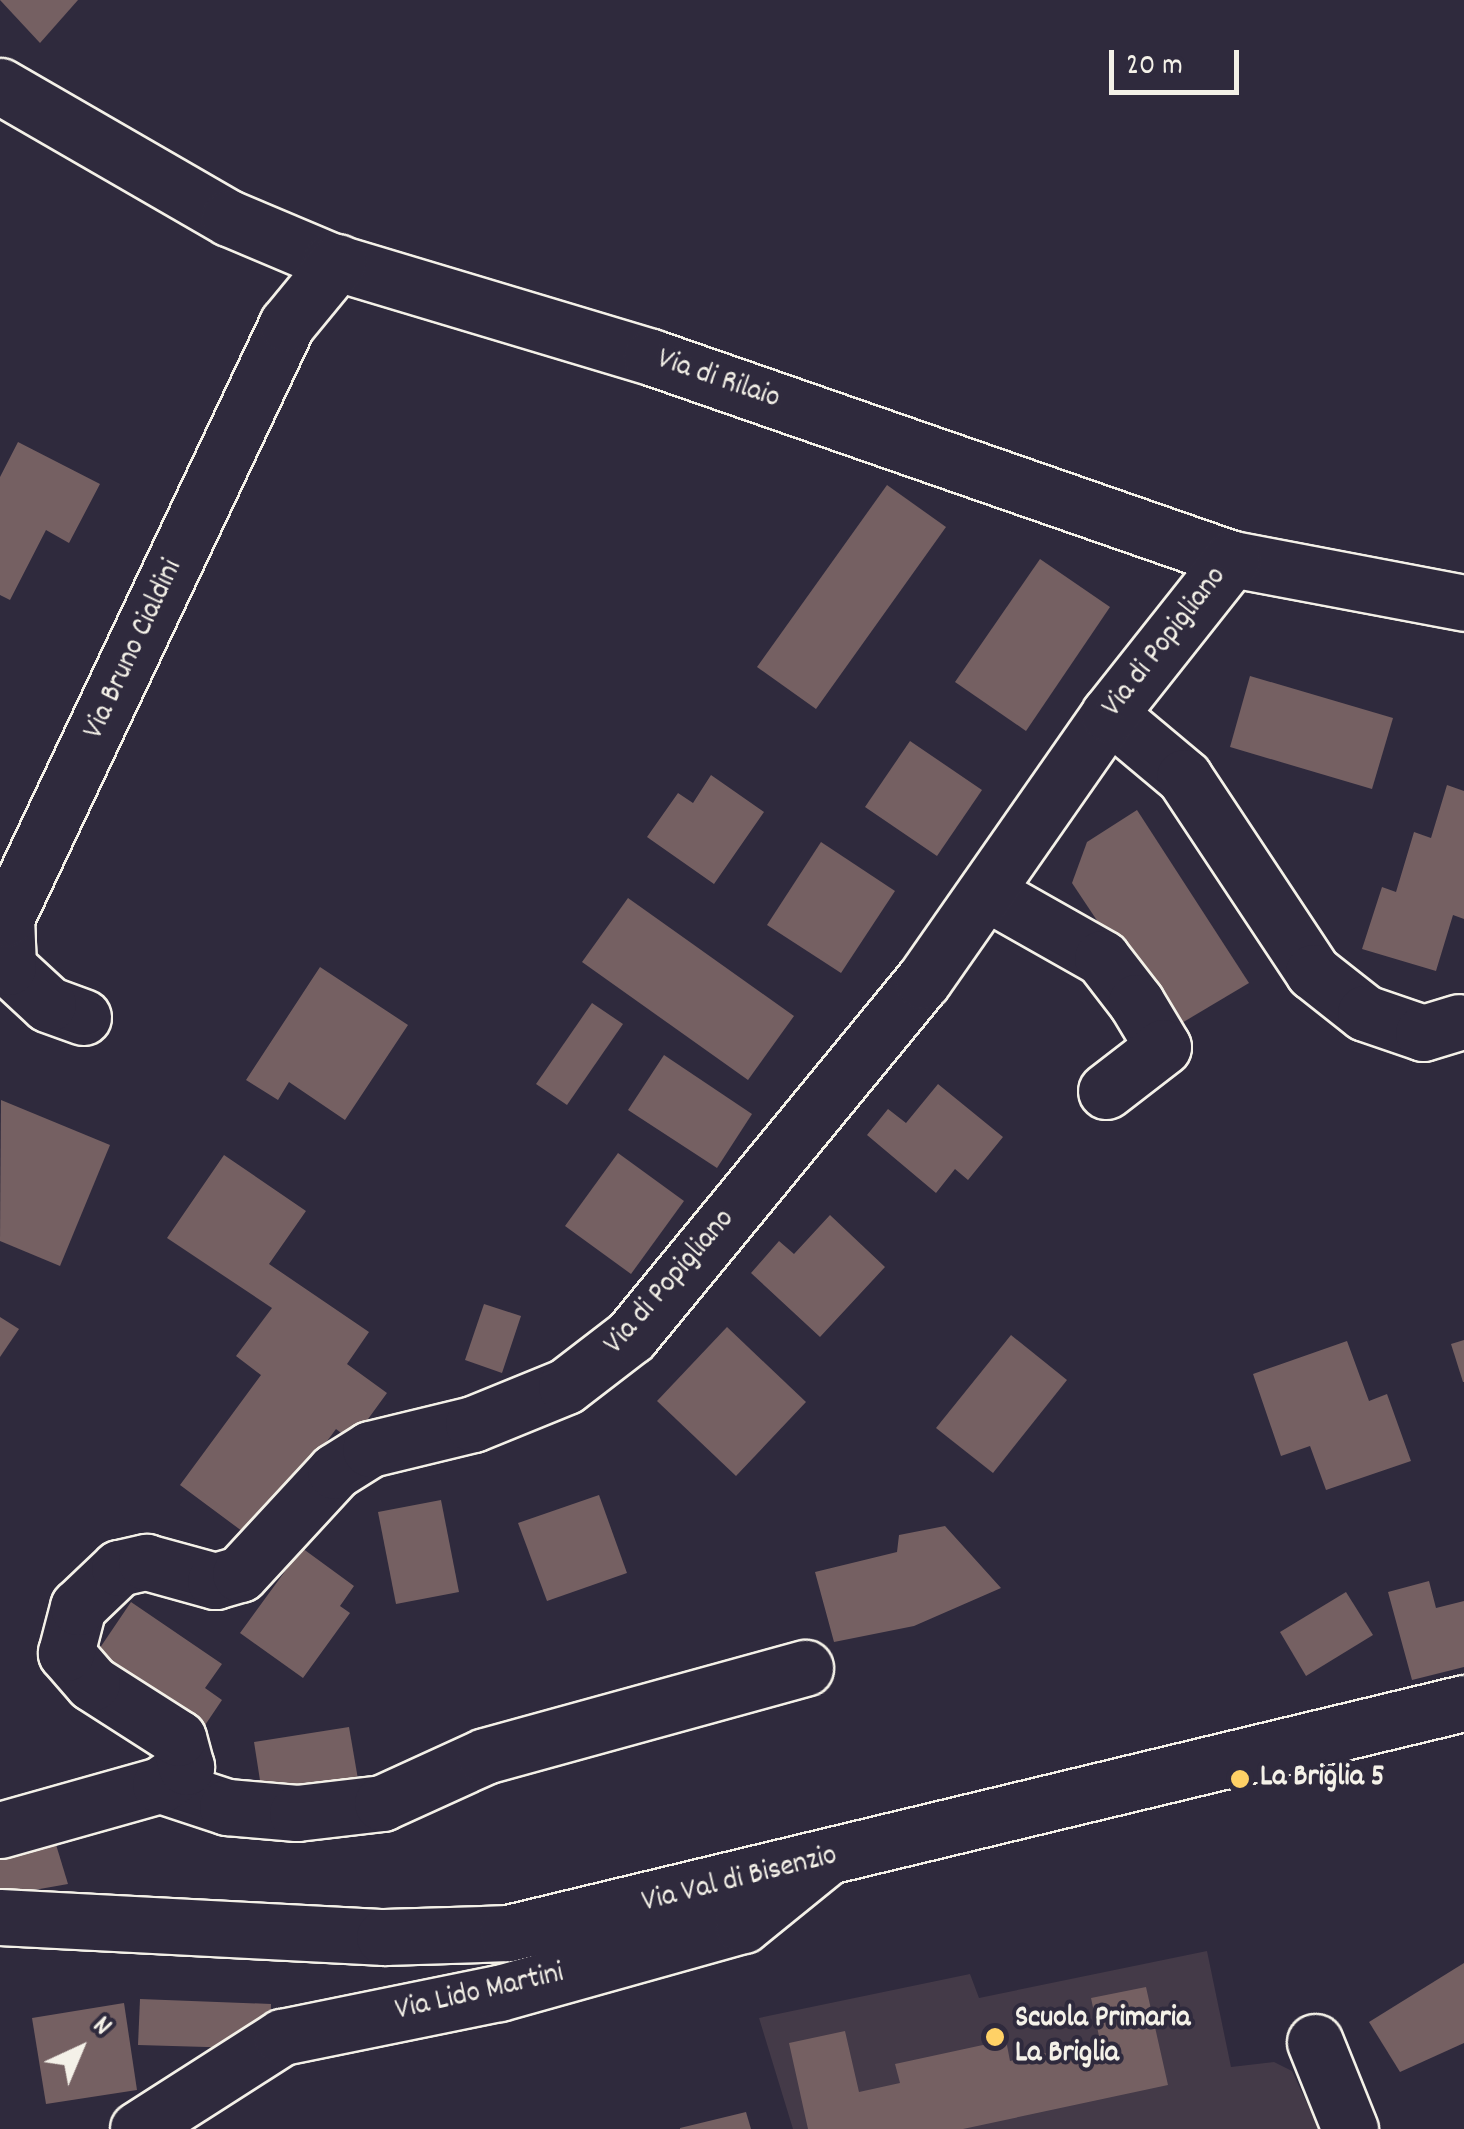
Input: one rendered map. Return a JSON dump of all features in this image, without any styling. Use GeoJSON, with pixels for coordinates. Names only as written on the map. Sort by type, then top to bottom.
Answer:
{"type":"FeatureCollection","features":[{"type":"Feature","properties":{"kind":"street","name":"Via di Rilaio"},"geometry":{"type":"LineString","coordinates":[[0,86],[228,218],[338,262],[650,357],[1232,559],[1464,603]]}},
{"type":"Feature","properties":{"kind":"street","name":"Via Bruno Cialdini"},"geometry":{"type":"LineString","coordinates":[[83,1017],[20,984],[1,948],[39,845],[286,324],[338,262]]}},
{"type":"Feature","properties":{"kind":"street","name":"Via di Popigliano"},"geometry":{"type":"LineString","coordinates":[[160,1785],[186,1768],[188,1751],[66,1654],[66,1631],[96,1587],[146,1562],[215,1581],[240,1574],[335,1470],[370,1448],[473,1424],[602,1362],[674,1290],[990,894],[1109,714],[1232,559]]}},
{"type":"Feature","properties":{"kind":"street"},"geometry":{"type":"LineString","coordinates":[[1109,714],[1184,777],[1313,972],[1365,1013],[1423,1033],[1458,1022]]}},
{"type":"Feature","properties":{"kind":"street"},"geometry":{"type":"LineString","coordinates":[[990,894],[1102,958],[1145,1017],[1163,1048],[1106,1091]]}},
{"type":"Feature","properties":{"kind":"street"},"geometry":{"type":"LineString","coordinates":[[0,1830],[160,1785],[227,1807],[297,1813],[382,1802],[485,1756],[805,1668]]}},
{"type":"Feature","properties":{"kind":"street","name":"Via Val di Bisenzio"},"geometry":{"type":"LineString","coordinates":[[0,1917],[384,1938],[508,1933],[822,1861],[1464,1703]]}},
{"type":"Feature","properties":{"kind":"street","name":"Via Lido Martini"},"geometry":{"type":"LineString","coordinates":[[138,2129],[282,2037],[499,1994],[743,1925],[822,1861]]}},
{"type":"Feature","properties":{"kind":"street"},"geometry":{"type":"LineString","coordinates":[[1315,2042],[1350,2129]]}},
{"type":"Feature","properties":{"kind":"shaded area","name":"Scuola Primaria La Briglia"},"geometry":{"type":"Polygon","coordinates":[[[1207,1951],[1231,2067],[1274,2062],[1292,2071],[1319,2129],[793,2129],[759,2018],[970,1974],[979,1998],[1207,1951]]]}},
{"type":"Feature","properties":{"kind":"building"},"geometry":{"type":"Polygon","coordinates":[[[0,0],[78,0],[40,43],[0,0]]]}},
{"type":"Feature","properties":{"kind":"building"},"geometry":{"type":"Polygon","coordinates":[[[18,442],[100,484],[69,543],[46,530],[10,600],[0,595],[0,477],[18,442]]]}},
{"type":"Feature","properties":{"kind":"building"},"geometry":{"type":"Polygon","coordinates":[[[887,485],[946,527],[816,709],[757,667],[887,485]]]}},
{"type":"Feature","properties":{"kind":"building"},"geometry":{"type":"Polygon","coordinates":[[[1040,559],[1110,607],[1026,731],[955,682],[1040,559]]]}},
{"type":"Feature","properties":{"kind":"building"},"geometry":{"type":"Polygon","coordinates":[[[1250,676],[1393,718],[1372,789],[1230,747],[1250,676]]]}},
{"type":"Feature","properties":{"kind":"building"},"geometry":{"type":"Polygon","coordinates":[[[910,741],[982,790],[937,856],[865,807],[910,741]]]}},
{"type":"Feature","properties":{"kind":"building"},"geometry":{"type":"Polygon","coordinates":[[[711,775],[764,812],[714,884],[647,837],[678,793],[693,803],[711,775]]]}},
{"type":"Feature","properties":{"kind":"building"},"geometry":{"type":"Polygon","coordinates":[[[1447,785],[1464,791],[1464,919],[1453,915],[1436,971],[1362,949],[1382,887],[1396,892],[1414,832],[1431,838],[1447,785]]]}},
{"type":"Feature","properties":{"kind":"building"},"geometry":{"type":"Polygon","coordinates":[[[1137,810],[1249,983],[1170,1030],[1072,883],[1087,842],[1137,810]]]}},
{"type":"Feature","properties":{"kind":"building"},"geometry":{"type":"Polygon","coordinates":[[[821,842],[895,891],[841,973],[767,925],[821,842]]]}},
{"type":"Feature","properties":{"kind":"building"},"geometry":{"type":"Polygon","coordinates":[[[628,898],[794,1016],[748,1080],[582,962],[628,898]]]}},
{"type":"Feature","properties":{"kind":"building"},"geometry":{"type":"Polygon","coordinates":[[[320,967],[408,1025],[345,1120],[289,1082],[278,1100],[246,1080],[320,967]]]}},
{"type":"Feature","properties":{"kind":"building"},"geometry":{"type":"Polygon","coordinates":[[[592,1003],[623,1024],[567,1105],[536,1084],[592,1003]]]}},
{"type":"Feature","properties":{"kind":"building"},"geometry":{"type":"Polygon","coordinates":[[[664,1055],[752,1114],[717,1168],[628,1110],[664,1055]]]}},
{"type":"Feature","properties":{"kind":"building"},"geometry":{"type":"Polygon","coordinates":[[[938,1084],[1003,1137],[968,1180],[955,1169],[936,1193],[867,1135],[888,1109],[906,1123],[938,1084]]]}},
{"type":"Feature","properties":{"kind":"building"},"geometry":{"type":"Polygon","coordinates":[[[1,1100],[110,1145],[60,1266],[0,1241],[1,1100]]]}},
{"type":"Feature","properties":{"kind":"building"},"geometry":{"type":"Polygon","coordinates":[[[618,1153],[684,1201],[631,1274],[565,1226],[618,1153]]]}},
{"type":"Feature","properties":{"kind":"building"},"geometry":{"type":"Polygon","coordinates":[[[224,1155],[306,1211],[269,1264],[369,1332],[347,1364],[387,1393],[352,1441],[336,1429],[254,1540],[180,1485],[261,1375],[236,1356],[272,1308],[167,1238],[224,1155]]]}},
{"type":"Feature","properties":{"kind":"building"},"geometry":{"type":"Polygon","coordinates":[[[830,1215],[885,1267],[820,1337],[751,1273],[779,1241],[794,1254],[830,1215]]]}},
{"type":"Feature","properties":{"kind":"building"},"geometry":{"type":"Polygon","coordinates":[[[484,1304],[521,1316],[502,1373],[465,1360],[484,1304]]]}},
{"type":"Feature","properties":{"kind":"building"},"geometry":{"type":"Polygon","coordinates":[[[0,1317],[19,1329],[0,1357],[0,1317]]]}},
{"type":"Feature","properties":{"kind":"building"},"geometry":{"type":"Polygon","coordinates":[[[727,1327],[806,1402],[736,1476],[657,1401],[727,1327]]]}},
{"type":"Feature","properties":{"kind":"building"},"geometry":{"type":"Polygon","coordinates":[[[1011,1335],[1067,1380],[993,1473],[936,1428],[1011,1335]]]}},
{"type":"Feature","properties":{"kind":"building"},"geometry":{"type":"Polygon","coordinates":[[[1464,1340],[1464,1382],[1463,1382],[1451,1344],[1464,1340]]]}},
{"type":"Feature","properties":{"kind":"building"},"geometry":{"type":"Polygon","coordinates":[[[1347,1341],[1369,1401],[1387,1394],[1411,1461],[1326,1490],[1310,1446],[1281,1456],[1253,1374],[1347,1341]]]}},
{"type":"Feature","properties":{"kind":"building"},"geometry":{"type":"Polygon","coordinates":[[[599,1495],[627,1573],[547,1601],[518,1523],[599,1495]]]}},
{"type":"Feature","properties":{"kind":"building"},"geometry":{"type":"Polygon","coordinates":[[[441,1500],[459,1592],[396,1604],[378,1512],[441,1500]]]}},
{"type":"Feature","properties":{"kind":"building"},"geometry":{"type":"Polygon","coordinates":[[[945,1526],[1001,1588],[914,1626],[834,1642],[815,1572],[897,1552],[899,1535],[945,1526]]]}},
{"type":"Feature","properties":{"kind":"building"},"geometry":{"type":"Polygon","coordinates":[[[302,1548],[354,1586],[340,1606],[350,1613],[303,1678],[240,1633],[302,1548]]]}},
{"type":"Feature","properties":{"kind":"building"},"geometry":{"type":"Polygon","coordinates":[[[1429,1581],[1436,1608],[1464,1601],[1464,1667],[1412,1680],[1388,1592],[1429,1581]]]}},
{"type":"Feature","properties":{"kind":"building"},"geometry":{"type":"Polygon","coordinates":[[[1346,1592],[1373,1635],[1306,1676],[1280,1632],[1346,1592]]]}},
{"type":"Feature","properties":{"kind":"building"},"geometry":{"type":"Polygon","coordinates":[[[131,1602],[222,1664],[205,1688],[222,1700],[197,1737],[89,1664],[131,1602]]]}},
{"type":"Feature","properties":{"kind":"building"},"geometry":{"type":"Polygon","coordinates":[[[349,1727],[360,1791],[264,1806],[254,1742],[349,1727]]]}},
{"type":"Feature","properties":{"kind":"building"},"geometry":{"type":"Polygon","coordinates":[[[47,1815],[68,1884],[0,1896],[0,1832],[47,1815]]]}},
{"type":"Feature","properties":{"kind":"building"},"geometry":{"type":"Polygon","coordinates":[[[1464,1963],[1464,2043],[1400,2072],[1369,2022],[1464,1963]]]}},
{"type":"Feature","properties":{"kind":"building"},"geometry":{"type":"Polygon","coordinates":[[[1146,1987],[1168,2085],[963,2129],[808,2129],[789,2043],[845,2031],[859,2092],[900,2083],[895,2064],[1006,2040],[1010,2061],[1100,2041],[1091,1998],[1146,1987]]]}},
{"type":"Feature","properties":{"kind":"building"},"geometry":{"type":"Polygon","coordinates":[[[140,1999],[271,2004],[270,2032],[241,2048],[138,2045],[140,1999]]]}},
{"type":"Feature","properties":{"kind":"building"},"geometry":{"type":"Polygon","coordinates":[[[124,2003],[137,2090],[46,2104],[32,2018],[124,2003]]]}},
{"type":"Feature","properties":{"kind":"building"},"geometry":{"type":"Polygon","coordinates":[[[746,2112],[751,2129],[680,2129],[680,2128],[746,2112]]]}},
{"type":"Feature","properties":{"kind":"place","name":"La Briglia 5"},"geometry":{"type":"Point","coordinates":[1240,1779]}},
{"type":"Feature","properties":{"kind":"place","name":"Scuola Primaria La Briglia"},"geometry":{"type":"Point","coordinates":[995,2037]}}]}
